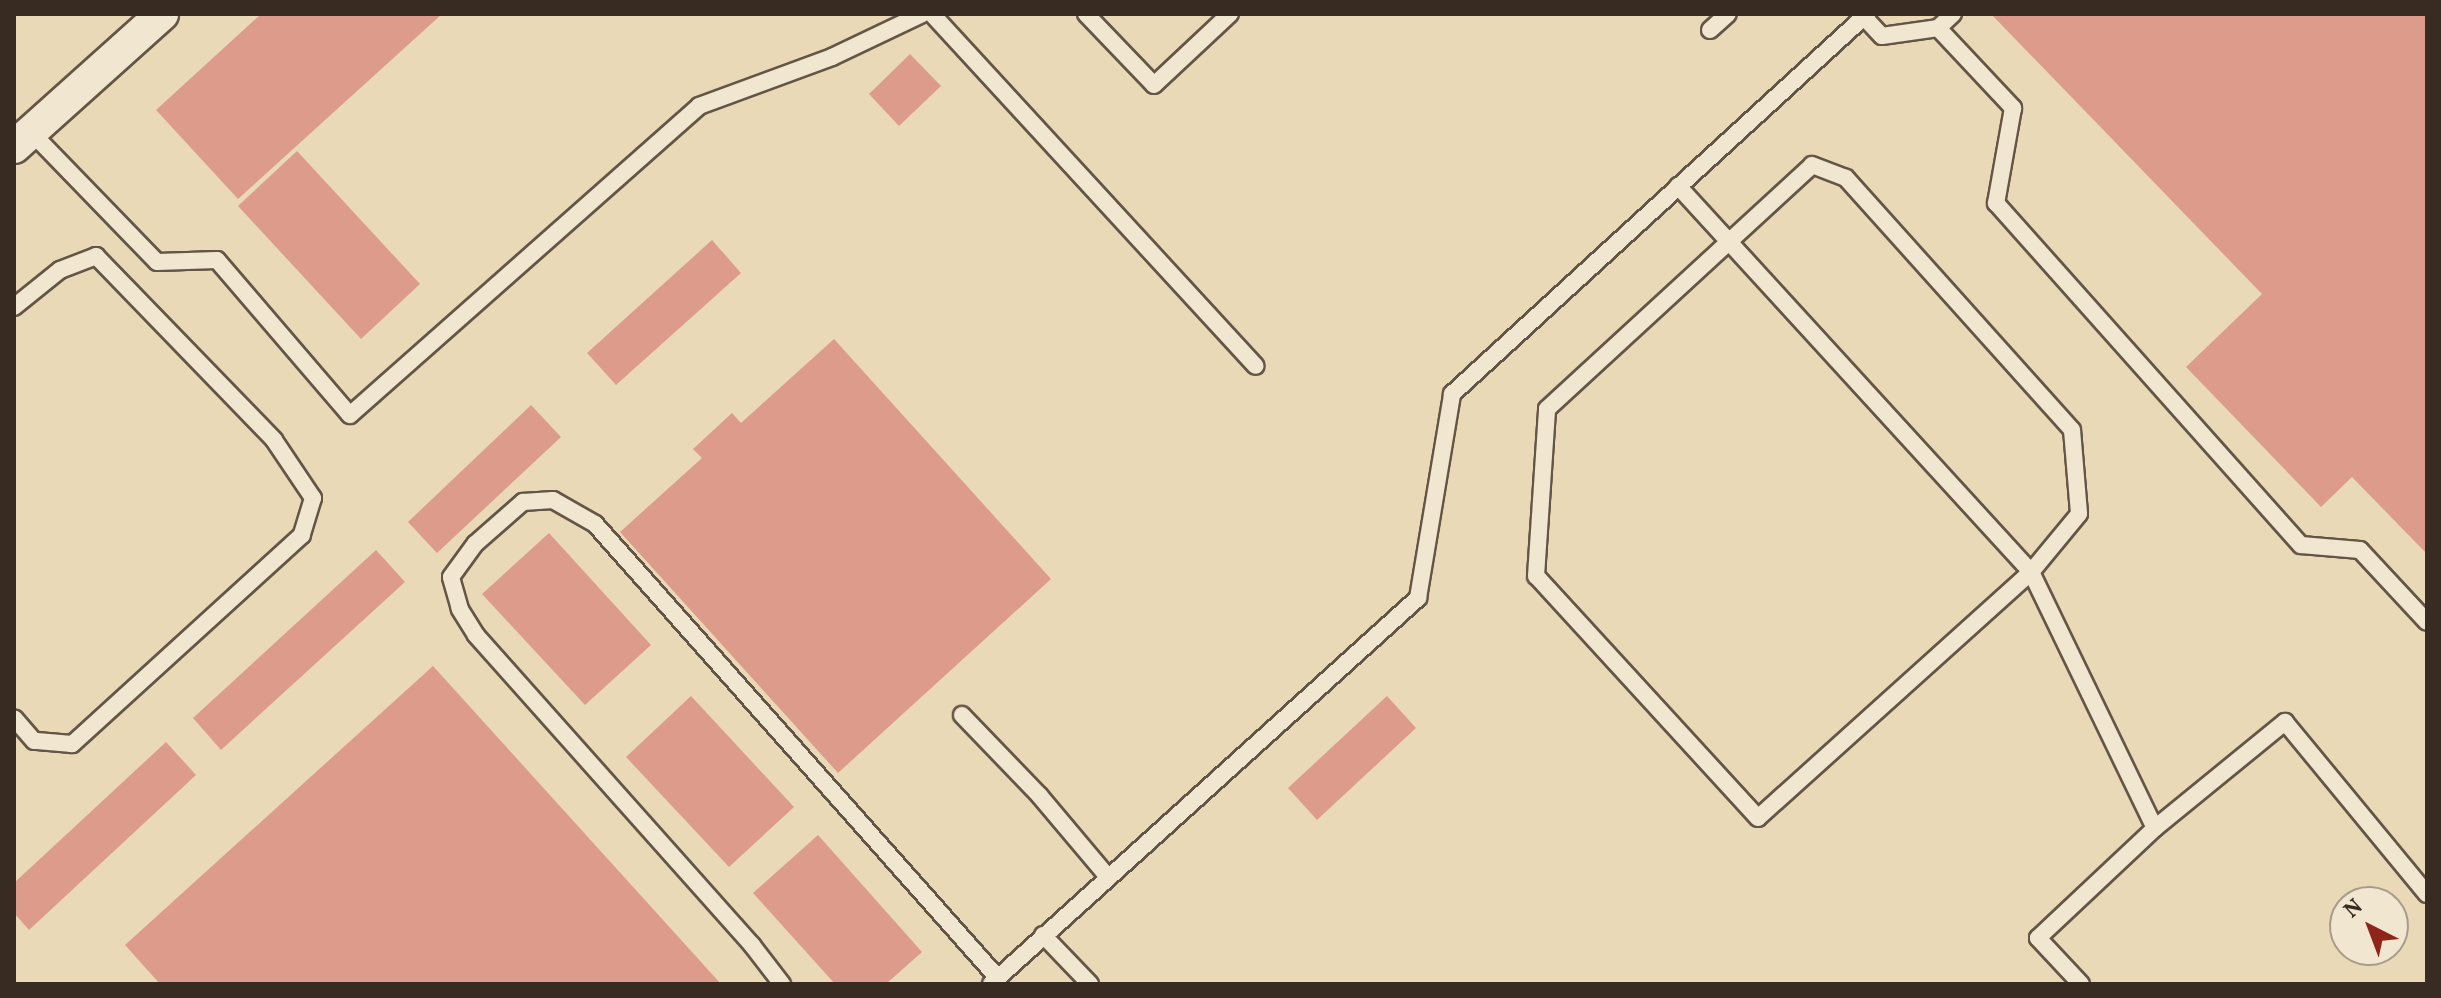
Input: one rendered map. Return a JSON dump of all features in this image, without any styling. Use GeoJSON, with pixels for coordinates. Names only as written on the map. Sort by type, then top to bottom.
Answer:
{"type":"FeatureCollection","features":[{"type":"Feature","properties":{"kind":"street"},"geometry":{"type":"LineString","coordinates":[[23,139],[162,14]]}},
{"type":"Feature","properties":{"kind":"lane"},"geometry":{"type":"LineString","coordinates":[[23,139],[157,262],[217,260],[350,415],[699,106],[832,57],[922,14]]}},
{"type":"Feature","properties":{"kind":"lane"},"geometry":{"type":"LineString","coordinates":[[932,14],[1256,366]]}},
{"type":"Feature","properties":{"kind":"lane"},"geometry":{"type":"LineString","coordinates":[[1086,14],[1154,85],[1230,14]]}},
{"type":"Feature","properties":{"kind":"lane"},"geometry":{"type":"LineString","coordinates":[[1710,30],[1728,14]]}},
{"type":"Feature","properties":{"kind":"lane"},"geometry":{"type":"LineString","coordinates":[[782,984],[752,945],[476,635],[460,609],[451,577],[475,544],[523,502],[553,500],[595,524],[994,981],[1418,598],[1452,394],[1865,16],[1882,36],[1938,28],[1953,14]]}},
{"type":"Feature","properties":{"kind":"lane"},"geometry":{"type":"LineString","coordinates":[[1938,28],[2013,108],[1996,203],[2301,545],[2360,550],[2427,622]]}},
{"type":"Feature","properties":{"kind":"lane"},"geometry":{"type":"LineString","coordinates":[[1812,165],[1846,178],[2072,430],[2079,514],[2031,572],[1758,818],[1536,576],[1547,409],[1812,165]]}},
{"type":"Feature","properties":{"kind":"lane"},"geometry":{"type":"LineString","coordinates":[[1678,186],[2031,572],[2155,828]]}},
{"type":"Feature","properties":{"kind":"lane"},"geometry":{"type":"LineString","coordinates":[[14,307],[60,270],[96,256],[274,440],[313,498],[302,535],[72,744],[34,741],[14,718]]}},
{"type":"Feature","properties":{"kind":"lane"},"geometry":{"type":"LineString","coordinates":[[962,715],[1039,795],[1108,877]]}},
{"type":"Feature","properties":{"kind":"lane"},"geometry":{"type":"LineString","coordinates":[[2081,984],[2038,938],[2155,828],[2285,722],[2427,894]]}},
{"type":"Feature","properties":{"kind":"lane"},"geometry":{"type":"LineString","coordinates":[[1043,935],[1090,984]]}},
{"type":"Feature","properties":{"kind":"building"},"geometry":{"type":"Polygon","coordinates":[[[261,14],[442,14],[238,199],[156,110],[261,14]]]}},
{"type":"Feature","properties":{"kind":"building"},"geometry":{"type":"Polygon","coordinates":[[[1991,14],[2427,14],[2427,554],[2352,477],[2321,507],[2186,367],[2262,294],[1991,14]]]}},
{"type":"Feature","properties":{"kind":"building"},"geometry":{"type":"Polygon","coordinates":[[[910,54],[941,86],[899,126],[869,94],[910,54]]]}},
{"type":"Feature","properties":{"kind":"building"},"geometry":{"type":"Polygon","coordinates":[[[297,151],[420,284],[361,339],[238,206],[297,151]]]}},
{"type":"Feature","properties":{"kind":"building"},"geometry":{"type":"Polygon","coordinates":[[[712,240],[741,273],[616,385],[587,353],[712,240]]]}},
{"type":"Feature","properties":{"kind":"building"},"geometry":{"type":"Polygon","coordinates":[[[834,339],[1051,579],[838,773],[620,532],[702,458],[693,449],[732,413],[741,423],[834,339]]]}},
{"type":"Feature","properties":{"kind":"building"},"geometry":{"type":"Polygon","coordinates":[[[531,405],[561,437],[437,553],[408,522],[531,405]]]}},
{"type":"Feature","properties":{"kind":"building"},"geometry":{"type":"Polygon","coordinates":[[[549,533],[651,645],[585,705],[482,594],[549,533]]]}},
{"type":"Feature","properties":{"kind":"building"},"geometry":{"type":"Polygon","coordinates":[[[376,550],[405,582],[221,750],[193,718],[376,550]]]}},
{"type":"Feature","properties":{"kind":"building"},"geometry":{"type":"Polygon","coordinates":[[[433,666],[721,984],[160,984],[125,945],[433,666]]]}},
{"type":"Feature","properties":{"kind":"building"},"geometry":{"type":"Polygon","coordinates":[[[691,696],[794,807],[729,867],[626,757],[691,696]]]}},
{"type":"Feature","properties":{"kind":"building"},"geometry":{"type":"Polygon","coordinates":[[[1387,696],[1416,728],[1317,820],[1288,788],[1387,696]]]}},
{"type":"Feature","properties":{"kind":"building"},"geometry":{"type":"Polygon","coordinates":[[[166,742],[196,775],[29,930],[14,913],[14,883],[166,742]]]}},
{"type":"Feature","properties":{"kind":"building"},"geometry":{"type":"Polygon","coordinates":[[[818,835],[922,952],[886,984],[835,984],[753,893],[818,835]]]}}]}
